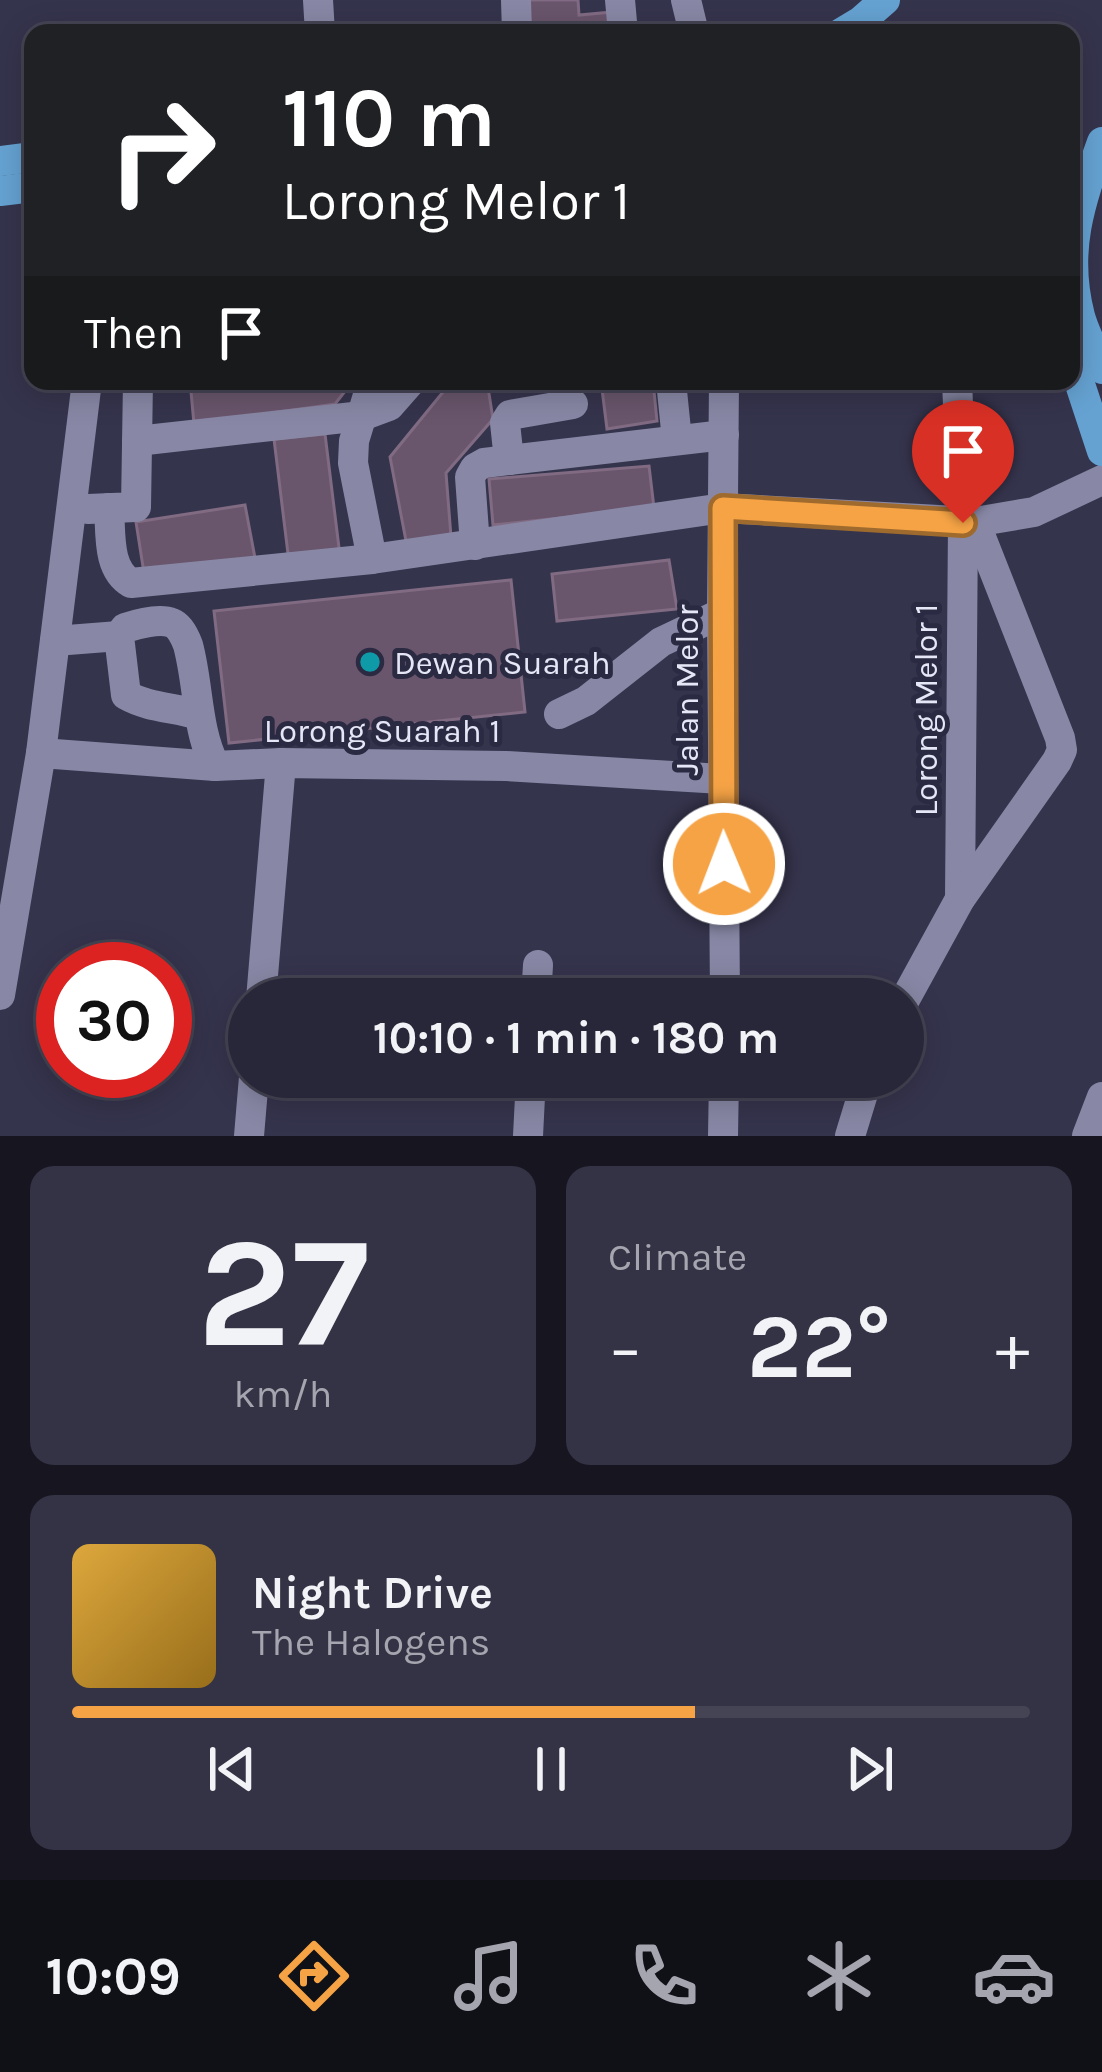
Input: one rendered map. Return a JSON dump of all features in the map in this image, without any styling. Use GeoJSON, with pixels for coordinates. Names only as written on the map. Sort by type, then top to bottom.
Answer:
{"type":"FeatureCollection","features":[{"type":"Feature","properties":{"kind":"main road"},"geometry":{"type":"LineString","coordinates":[[856,24],[884,0]]}},
{"type":"Feature","properties":{"kind":"main road"},"geometry":{"type":"LineString","coordinates":[[1080,202],[1102,139]]}},
{"type":"Feature","properties":{"kind":"main road"},"geometry":{"type":"LineString","coordinates":[[1080,318],[1102,369]]}},
{"type":"Feature","properties":{"kind":"main road"},"geometry":{"type":"LineString","coordinates":[[1080,384],[1102,451]]}},
{"type":"Feature","properties":{"kind":"street"},"geometry":{"type":"LineString","coordinates":[[0,995],[41,753],[86,390]]}},
{"type":"Feature","properties":{"kind":"street"},"geometry":{"type":"LineString","coordinates":[[69,510],[136,507],[138,390]]}},
{"type":"Feature","properties":{"kind":"street"},"geometry":{"type":"LineString","coordinates":[[371,390],[354,441],[353,463],[372,559]]}},
{"type":"Feature","properties":{"kind":"street"},"geometry":{"type":"LineString","coordinates":[[137,441],[362,416],[389,406],[403,390]]}},
{"type":"Feature","properties":{"kind":"street"},"geometry":{"type":"LineString","coordinates":[[672,390],[677,440]]}},
{"type":"Feature","properties":{"kind":"street","name":"Jalan Melor"},"geometry":{"type":"LineString","coordinates":[[724,390],[725,978]]}},
{"type":"Feature","properties":{"kind":"street","name":"Lorong Melor 1"},"geometry":{"type":"LineString","coordinates":[[959,390],[969,522],[959,899]]}},
{"type":"Feature","properties":{"kind":"street"},"geometry":{"type":"LineString","coordinates":[[509,460],[506,423],[510,415],[572,393],[579,452]]}},
{"type":"Feature","properties":{"kind":"street"},"geometry":{"type":"LineString","coordinates":[[475,545],[470,477],[484,463],[724,435]]}},
{"type":"Feature","properties":{"kind":"street"},"geometry":{"type":"LineString","coordinates":[[109,508],[115,566],[119,576],[131,583],[372,559],[723,508],[969,522],[1034,512],[1102,480]]}},
{"type":"Feature","properties":{"kind":"street","name":"Lorong Melor 1"},"geometry":{"type":"LineString","coordinates":[[916,978],[959,899],[1062,750],[969,522]]}},
{"type":"Feature","properties":{"kind":"street"},"geometry":{"type":"LineString","coordinates":[[559,714],[586,701],[661,642],[722,613]]}},
{"type":"Feature","properties":{"kind":"street"},"geometry":{"type":"LineString","coordinates":[[199,716],[142,704],[126,695],[119,636],[124,628],[168,622],[187,641],[199,716],[215,766]]}},
{"type":"Feature","properties":{"kind":"street"},"geometry":{"type":"LineString","coordinates":[[55,640],[119,636]]}},
{"type":"Feature","properties":{"kind":"street","name":"Lorong Suarah 1"},"geometry":{"type":"LineString","coordinates":[[41,753],[215,766],[506,766],[722,778]]}},
{"type":"Feature","properties":{"kind":"street"},"geometry":{"type":"LineString","coordinates":[[263,978],[281,763]]}},
{"type":"Feature","properties":{"kind":"street"},"geometry":{"type":"LineString","coordinates":[[537,978],[538,965]]}},
{"type":"Feature","properties":{"kind":"street"},"geometry":{"type":"LineString","coordinates":[[1087,1136],[1102,1097]]}},
{"type":"Feature","properties":{"kind":"street"},"geometry":{"type":"LineString","coordinates":[[249,1136],[252,1098]]}},
{"type":"Feature","properties":{"kind":"street"},"geometry":{"type":"LineString","coordinates":[[528,1136],[530,1098]]}},
{"type":"Feature","properties":{"kind":"street"},"geometry":{"type":"LineString","coordinates":[[723,1136],[724,1098]]}},
{"type":"Feature","properties":{"kind":"street"},"geometry":{"type":"LineString","coordinates":[[850,1136],[862,1098]]}},
{"type":"Feature","properties":{"kind":"building"},"geometry":{"type":"Polygon","coordinates":[[[528,0],[578,0],[579,15],[613,12],[614,24],[530,24],[528,0]]]}},
{"type":"Feature","properties":{"kind":"building"},"geometry":{"type":"Polygon","coordinates":[[[191,390],[346,390],[335,404],[194,424],[191,390]]]}},
{"type":"Feature","properties":{"kind":"building"},"geometry":{"type":"Polygon","coordinates":[[[445,390],[488,390],[493,419],[446,473],[451,537],[406,541],[390,457],[445,390]]]}},
{"type":"Feature","properties":{"kind":"building"},"geometry":{"type":"Polygon","coordinates":[[[602,390],[654,390],[657,421],[607,429],[602,390]]]}},
{"type":"Feature","properties":{"kind":"building"},"geometry":{"type":"Polygon","coordinates":[[[325,434],[340,556],[289,562],[274,439],[325,434]]]}},
{"type":"Feature","properties":{"kind":"building"},"geometry":{"type":"Polygon","coordinates":[[[649,466],[654,508],[493,525],[489,479],[649,466]]]}},
{"type":"Feature","properties":{"kind":"building"},"geometry":{"type":"Polygon","coordinates":[[[245,505],[255,558],[144,573],[136,522],[245,505]]]}},
{"type":"Feature","properties":{"kind":"building"},"geometry":{"type":"Polygon","coordinates":[[[669,560],[677,609],[557,621],[552,574],[669,560]]]}},
{"type":"Feature","properties":{"kind":"building","name":"Dewan Suarah"},"geometry":{"type":"Polygon","coordinates":[[[511,580],[525,712],[229,743],[214,611],[511,580]]]}},
{"type":"Feature","properties":{"kind":"place","name":"Dewan Suarah"},"geometry":{"type":"Point","coordinates":[370,662]}},
{"type":"Feature","properties":{"kind":"route"},"geometry":{"type":"LineString","coordinates":[[724,864],[723,508],[963,523]]}}]}
